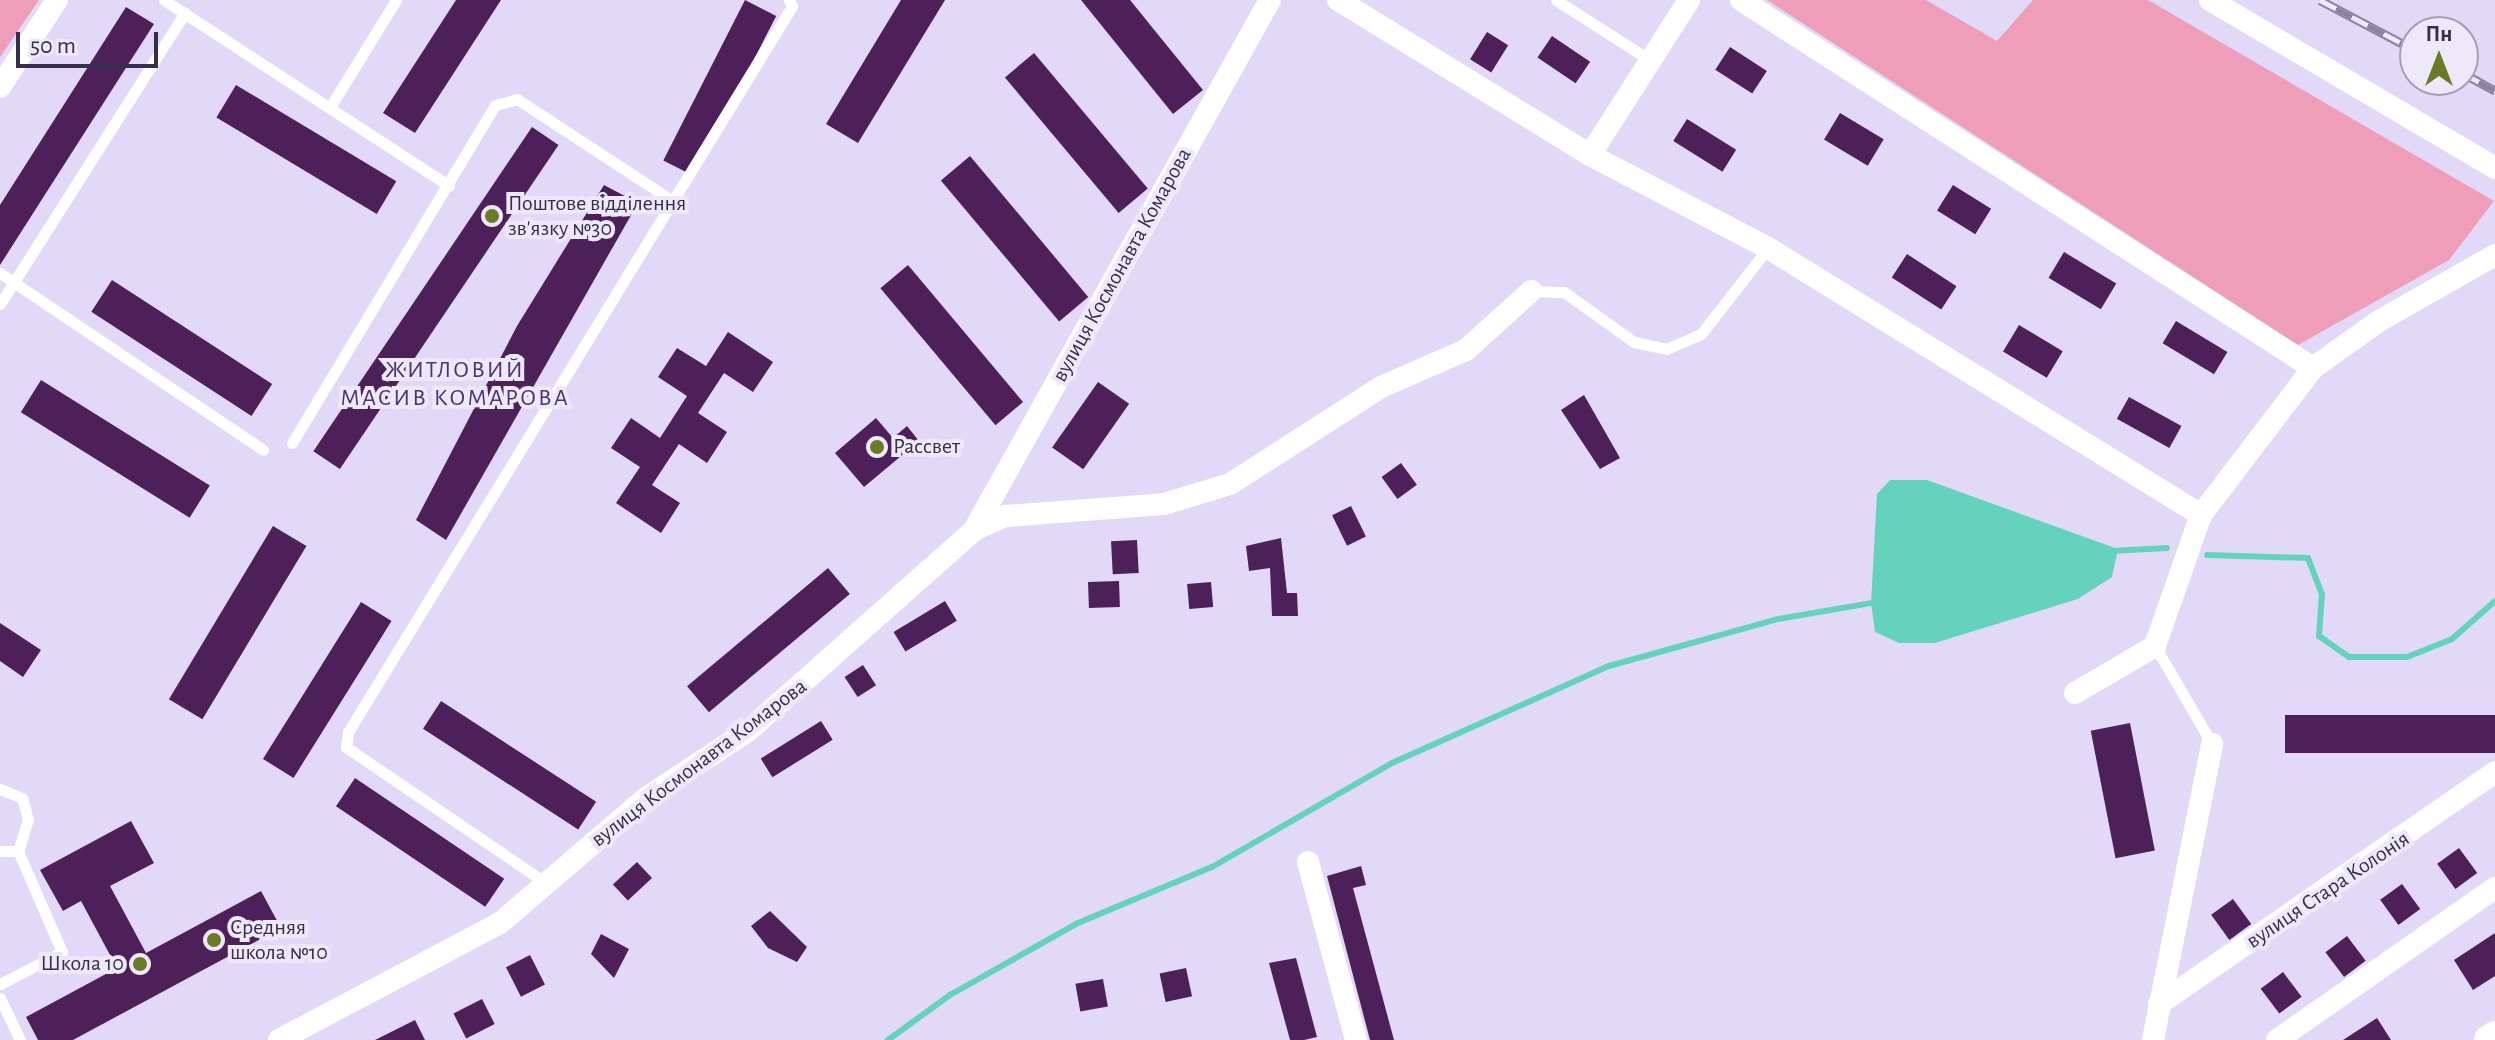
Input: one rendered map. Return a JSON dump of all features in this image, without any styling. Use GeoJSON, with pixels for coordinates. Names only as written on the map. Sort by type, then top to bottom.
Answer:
{"type":"FeatureCollection","features":[{"type":"Feature","properties":{"kind":"main road"},"geometry":{"type":"LineString","coordinates":[[2489,1040],[2495,1036]]}},
{"type":"Feature","properties":{"kind":"street"},"geometry":{"type":"LineString","coordinates":[[0,87],[57,0]]}},
{"type":"Feature","properties":{"kind":"street","name":"вулиця Космонавта Комарова"},"geometry":{"type":"LineString","coordinates":[[974,530],[1270,0]]}},
{"type":"Feature","properties":{"kind":"street"},"geometry":{"type":"LineString","coordinates":[[1338,0],[1590,155],[1768,248],[2201,515]]}},
{"type":"Feature","properties":{"kind":"street"},"geometry":{"type":"LineString","coordinates":[[1590,155],[1689,0]]}},
{"type":"Feature","properties":{"kind":"street"},"geometry":{"type":"LineString","coordinates":[[1741,0],[2313,368]]}},
{"type":"Feature","properties":{"kind":"street"},"geometry":{"type":"LineString","coordinates":[[2210,0],[2495,168]]}},
{"type":"Feature","properties":{"kind":"street"},"geometry":{"type":"LineString","coordinates":[[2075,693],[2155,646],[2201,515],[2313,368],[2495,255]]}},
{"type":"Feature","properties":{"kind":"street","name":"вулиця Космонавта Комарова"},"geometry":{"type":"LineString","coordinates":[[279,1040],[500,923],[646,798],[749,730],[974,530],[1006,516],[1164,504],[1230,484],[1381,387],[1466,350],[1531,291]]}},
{"type":"Feature","properties":{"kind":"street"},"geometry":{"type":"LineString","coordinates":[[2153,1040],[2212,744]]}},
{"type":"Feature","properties":{"kind":"street","name":"вулиця Стара Колонія"},"geometry":{"type":"LineString","coordinates":[[2159,1004],[2495,772]]}},
{"type":"Feature","properties":{"kind":"street"},"geometry":{"type":"LineString","coordinates":[[1308,862],[1356,1040]]}},
{"type":"Feature","properties":{"kind":"street"},"geometry":{"type":"LineString","coordinates":[[2277,1040],[2495,888]]}},
{"type":"Feature","properties":{"kind":"lane"},"geometry":{"type":"LineString","coordinates":[[166,0],[449,186]]}},
{"type":"Feature","properties":{"kind":"lane"},"geometry":{"type":"LineString","coordinates":[[330,107],[396,0]]}},
{"type":"Feature","properties":{"kind":"lane"},"geometry":{"type":"LineString","coordinates":[[546,883],[346,747],[348,732],[673,201],[789,0]]}},
{"type":"Feature","properties":{"kind":"lane"},"geometry":{"type":"LineString","coordinates":[[1556,0],[1650,60]]}},
{"type":"Feature","properties":{"kind":"lane"},"geometry":{"type":"LineString","coordinates":[[0,304],[185,13]]}},
{"type":"Feature","properties":{"kind":"lane"},"geometry":{"type":"LineString","coordinates":[[292,443],[495,105],[517,99],[673,201]]}},
{"type":"Feature","properties":{"kind":"lane"},"geometry":{"type":"LineString","coordinates":[[1531,291],[1548,286],[1564,292],[1634,342],[1666,349],[1701,334],[1768,248]]}},
{"type":"Feature","properties":{"kind":"lane"},"geometry":{"type":"LineString","coordinates":[[0,273],[263,450]]}},
{"type":"Feature","properties":{"kind":"lane"},"geometry":{"type":"LineString","coordinates":[[2155,646],[2212,744]]}},
{"type":"Feature","properties":{"kind":"lane"},"geometry":{"type":"LineString","coordinates":[[0,789],[22,798],[28,819],[18,851],[62,952],[0,984]]}},
{"type":"Feature","properties":{"kind":"lane"},"geometry":{"type":"LineString","coordinates":[[0,851],[18,851]]}},
{"type":"Feature","properties":{"kind":"lane"},"geometry":{"type":"LineString","coordinates":[[0,998],[20,1040]]}},
{"type":"Feature","properties":{"kind":"shaded area"},"geometry":{"type":"Polygon","coordinates":[[[0,0],[39,0],[0,57],[0,0]]]}},
{"type":"Feature","properties":{"kind":"shaded area"},"geometry":{"type":"Polygon","coordinates":[[[1767,0],[1926,0],[1997,41],[2033,0],[2148,0],[2494,201],[2449,260],[2298,345],[1767,0]]]}},
{"type":"Feature","properties":{"kind":"shaded area"},"geometry":{"type":"Polygon","coordinates":[[[1890,480],[1927,480],[2118,549],[2112,577],[2078,599],[1935,643],[1899,643],[1875,632],[1871,603],[1877,494],[1890,480]]]}},
{"type":"Feature","properties":{"kind":"building"},"geometry":{"type":"Polygon","coordinates":[[[456,0],[501,0],[415,133],[383,113],[456,0]]]}},
{"type":"Feature","properties":{"kind":"building"},"geometry":{"type":"Polygon","coordinates":[[[745,0],[776,16],[694,176],[663,160],[745,0]]]}},
{"type":"Feature","properties":{"kind":"building"},"geometry":{"type":"Polygon","coordinates":[[[901,0],[945,0],[858,143],[826,124],[901,0]]]}},
{"type":"Feature","properties":{"kind":"building"},"geometry":{"type":"Polygon","coordinates":[[[1081,0],[1130,0],[1203,90],[1173,114],[1081,0]]]}},
{"type":"Feature","properties":{"kind":"building"},"geometry":{"type":"Polygon","coordinates":[[[126,7],[154,24],[0,265],[0,205],[126,7]]]}},
{"type":"Feature","properties":{"kind":"building"},"geometry":{"type":"Polygon","coordinates":[[[1487,32],[1508,45],[1491,72],[1470,59],[1487,32]]]}},
{"type":"Feature","properties":{"kind":"building"},"geometry":{"type":"Polygon","coordinates":[[[1552,36],[1590,62],[1576,83],[1537,58],[1552,36]]]}},
{"type":"Feature","properties":{"kind":"building"},"geometry":{"type":"Polygon","coordinates":[[[1730,47],[1767,71],[1752,94],[1715,70],[1730,47]]]}},
{"type":"Feature","properties":{"kind":"building"},"geometry":{"type":"Polygon","coordinates":[[[1034,53],[1148,189],[1119,213],[1005,77],[1034,53]]]}},
{"type":"Feature","properties":{"kind":"building"},"geometry":{"type":"Polygon","coordinates":[[[236,85],[396,181],[377,214],[216,118],[236,85]]]}},
{"type":"Feature","properties":{"kind":"building"},"geometry":{"type":"Polygon","coordinates":[[[1840,113],[1884,139],[1868,166],[1824,140],[1840,113]]]}},
{"type":"Feature","properties":{"kind":"building"},"geometry":{"type":"Polygon","coordinates":[[[1687,119],[1736,150],[1722,172],[1673,141],[1687,119]]]}},
{"type":"Feature","properties":{"kind":"building"},"geometry":{"type":"Polygon","coordinates":[[[532,127],[559,145],[340,469],[313,451],[532,127]]]}},
{"type":"Feature","properties":{"kind":"building"},"geometry":{"type":"Polygon","coordinates":[[[970,156],[1088,297],[1059,321],[941,180],[970,156]]]}},
{"type":"Feature","properties":{"kind":"building"},"geometry":{"type":"Polygon","coordinates":[[[604,185],[638,203],[446,540],[416,520],[517,326],[604,185]]]}},
{"type":"Feature","properties":{"kind":"building"},"geometry":{"type":"Polygon","coordinates":[[[1953,185],[1991,209],[1975,234],[1937,210],[1953,185]]]}},
{"type":"Feature","properties":{"kind":"building"},"geometry":{"type":"Polygon","coordinates":[[[2064,252],[2116,283],[2101,309],[2049,278],[2064,252]]]}},
{"type":"Feature","properties":{"kind":"building"},"geometry":{"type":"Polygon","coordinates":[[[1907,254],[1956,286],[1941,310],[1892,277],[1907,254]]]}},
{"type":"Feature","properties":{"kind":"building"},"geometry":{"type":"Polygon","coordinates":[[[908,265],[1023,402],[995,425],[880,288],[908,265]]]}},
{"type":"Feature","properties":{"kind":"building"},"geometry":{"type":"Polygon","coordinates":[[[112,280],[272,384],[251,416],[91,312],[112,280]]]}},
{"type":"Feature","properties":{"kind":"building"},"geometry":{"type":"Polygon","coordinates":[[[2176,321],[2227,352],[2214,374],[2163,343],[2176,321]]]}},
{"type":"Feature","properties":{"kind":"building"},"geometry":{"type":"Polygon","coordinates":[[[2019,325],[2063,351],[2047,378],[2003,352],[2019,325]]]}},
{"type":"Feature","properties":{"kind":"building"},"geometry":{"type":"Polygon","coordinates":[[[728,332],[773,362],[753,392],[724,373],[698,413],[727,432],[707,463],[679,444],[652,485],[680,503],[661,533],[616,503],[640,467],[611,448],[631,418],[660,438],[687,396],[658,377],[677,348],[706,366],[728,332]]]}},
{"type":"Feature","properties":{"kind":"building"},"geometry":{"type":"Polygon","coordinates":[[[41,380],[210,485],[190,518],[21,412],[41,380]]]}},
{"type":"Feature","properties":{"kind":"building"},"geometry":{"type":"Polygon","coordinates":[[[1098,382],[1129,404],[1083,469],[1052,448],[1098,382]]]}},
{"type":"Feature","properties":{"kind":"building"},"geometry":{"type":"Polygon","coordinates":[[[1584,395],[1620,458],[1600,469],[1561,410],[1584,395]]]}},
{"type":"Feature","properties":{"kind":"building"},"geometry":{"type":"Polygon","coordinates":[[[2129,397],[2181,426],[2169,448],[2117,419],[2129,397]]]}},
{"type":"Feature","properties":{"kind":"building","name":"Рассвет"},"geometry":{"type":"Polygon","coordinates":[[[876,418],[893,438],[907,426],[919,441],[864,487],[835,453],[876,418]]]}},
{"type":"Feature","properties":{"kind":"building"},"geometry":{"type":"Polygon","coordinates":[[[1401,463],[1417,485],[1397,499],[1382,477],[1401,463]]]}},
{"type":"Feature","properties":{"kind":"building"},"geometry":{"type":"Polygon","coordinates":[[[1351,506],[1366,537],[1347,546],[1332,515],[1351,506]]]}},
{"type":"Feature","properties":{"kind":"building"},"geometry":{"type":"Polygon","coordinates":[[[273,526],[306,546],[202,719],[169,699],[273,526]]]}},
{"type":"Feature","properties":{"kind":"building"},"geometry":{"type":"Polygon","coordinates":[[[1281,538],[1287,593],[1297,593],[1298,616],[1272,616],[1270,568],[1249,571],[1246,546],[1281,538]]]}},
{"type":"Feature","properties":{"kind":"building"},"geometry":{"type":"Polygon","coordinates":[[[1137,540],[1139,573],[1113,574],[1111,541],[1137,540]]]}},
{"type":"Feature","properties":{"kind":"building"},"geometry":{"type":"Polygon","coordinates":[[[828,568],[850,594],[709,712],[687,686],[828,568]]]}},
{"type":"Feature","properties":{"kind":"building"},"geometry":{"type":"Polygon","coordinates":[[[1119,581],[1120,607],[1089,608],[1088,582],[1119,581]]]}},
{"type":"Feature","properties":{"kind":"building"},"geometry":{"type":"Polygon","coordinates":[[[1211,582],[1213,607],[1189,609],[1187,584],[1211,582]]]}},
{"type":"Feature","properties":{"kind":"building"},"geometry":{"type":"Polygon","coordinates":[[[945,601],[957,621],[905,652],[894,632],[945,601]]]}},
{"type":"Feature","properties":{"kind":"building"},"geometry":{"type":"Polygon","coordinates":[[[361,602],[392,621],[293,778],[263,759],[361,602]]]}},
{"type":"Feature","properties":{"kind":"building"},"geometry":{"type":"Polygon","coordinates":[[[0,623],[41,650],[23,677],[0,661],[0,623]]]}},
{"type":"Feature","properties":{"kind":"building"},"geometry":{"type":"Polygon","coordinates":[[[863,665],[876,685],[858,697],[845,677],[863,665]]]}},
{"type":"Feature","properties":{"kind":"building"},"geometry":{"type":"Polygon","coordinates":[[[441,701],[596,802],[578,829],[423,729],[441,701]]]}},
{"type":"Feature","properties":{"kind":"building"},"geometry":{"type":"Polygon","coordinates":[[[2285,715],[2495,715],[2495,753],[2285,753],[2285,715]]]}},
{"type":"Feature","properties":{"kind":"building"},"geometry":{"type":"Polygon","coordinates":[[[821,721],[833,740],[772,777],[761,759],[821,721]]]}},
{"type":"Feature","properties":{"kind":"building"},"geometry":{"type":"Polygon","coordinates":[[[2130,723],[2155,851],[2116,858],[2091,731],[2130,723]]]}},
{"type":"Feature","properties":{"kind":"building"},"geometry":{"type":"Polygon","coordinates":[[[355,778],[504,879],[485,907],[336,806],[355,778]]]}},
{"type":"Feature","properties":{"kind":"building","name":"Средняя школа №10"},"geometry":{"type":"Polygon","coordinates":[[[131,821],[154,863],[110,886],[146,953],[261,891],[281,928],[73,1040],[38,1040],[26,1017],[117,968],[81,901],[63,911],[40,870],[131,821]]]}},
{"type":"Feature","properties":{"kind":"building"},"geometry":{"type":"Polygon","coordinates":[[[2459,848],[2477,873],[2455,889],[2437,864],[2459,848]]]}},
{"type":"Feature","properties":{"kind":"building"},"geometry":{"type":"Polygon","coordinates":[[[637,862],[652,878],[628,901],[613,885],[637,862]]]}},
{"type":"Feature","properties":{"kind":"building"},"geometry":{"type":"Polygon","coordinates":[[[1361,866],[1366,885],[1353,888],[1394,1040],[1370,1040],[1327,876],[1361,866]]]}},
{"type":"Feature","properties":{"kind":"building"},"geometry":{"type":"Polygon","coordinates":[[[2402,884],[2420,909],[2398,925],[2380,900],[2402,884]]]}},
{"type":"Feature","properties":{"kind":"building"},"geometry":{"type":"Polygon","coordinates":[[[2233,899],[2251,924],[2229,940],[2211,915],[2233,899]]]}},
{"type":"Feature","properties":{"kind":"building"},"geometry":{"type":"Polygon","coordinates":[[[770,911],[807,947],[797,962],[768,948],[751,926],[770,911]]]}},
{"type":"Feature","properties":{"kind":"building"},"geometry":{"type":"Polygon","coordinates":[[[2495,933],[2495,976],[2473,990],[2454,960],[2495,933]]]}},
{"type":"Feature","properties":{"kind":"building"},"geometry":{"type":"Polygon","coordinates":[[[601,934],[629,949],[614,978],[591,954],[601,934]]]}},
{"type":"Feature","properties":{"kind":"building"},"geometry":{"type":"Polygon","coordinates":[[[2347,936],[2366,961],[2344,977],[2325,952],[2347,936]]]}},
{"type":"Feature","properties":{"kind":"building"},"geometry":{"type":"Polygon","coordinates":[[[530,955],[545,984],[521,997],[506,967],[530,955]]]}},
{"type":"Feature","properties":{"kind":"building"},"geometry":{"type":"Polygon","coordinates":[[[1296,958],[1317,1037],[1304,1040],[1290,1040],[1269,963],[1296,958]]]}},
{"type":"Feature","properties":{"kind":"building"},"geometry":{"type":"Polygon","coordinates":[[[1186,968],[1192,996],[1166,1002],[1160,974],[1186,968]]]}},
{"type":"Feature","properties":{"kind":"building"},"geometry":{"type":"Polygon","coordinates":[[[2283,972],[2302,997],[2279,1014],[2261,989],[2283,972]]]}},
{"type":"Feature","properties":{"kind":"building"},"geometry":{"type":"Polygon","coordinates":[[[1103,979],[1108,1007],[1080,1011],[1075,984],[1103,979]]]}},
{"type":"Feature","properties":{"kind":"building"},"geometry":{"type":"Polygon","coordinates":[[[482,999],[495,1024],[466,1038],[453,1014],[482,999]]]}},
{"type":"Feature","properties":{"kind":"building"},"geometry":{"type":"Polygon","coordinates":[[[2377,1018],[2391,1040],[2343,1040],[2377,1018]]]}},
{"type":"Feature","properties":{"kind":"building"},"geometry":{"type":"Polygon","coordinates":[[[415,1020],[425,1040],[375,1040],[415,1020]]]}},
{"type":"Feature","properties":{"kind":"waterway"},"geometry":{"type":"LineString","coordinates":[[2111,551],[2167,548]]}},
{"type":"Feature","properties":{"kind":"waterway"},"geometry":{"type":"LineString","coordinates":[[2207,555],[2308,558],[2322,594],[2319,636],[2349,657],[2407,657],[2452,639],[2495,601]]}},
{"type":"Feature","properties":{"kind":"waterway"},"geometry":{"type":"LineString","coordinates":[[888,1040],[950,995],[1078,923],[1212,867],[1392,763],[1609,666],[1778,619],[1877,602]]}},
{"type":"Feature","properties":{"kind":"railway"},"geometry":{"type":"LineString","coordinates":[[2320,0],[2399,42]]}},
{"type":"Feature","properties":{"kind":"railway"},"geometry":{"type":"LineString","coordinates":[[2479,82],[2495,91]]}},
{"type":"Feature","properties":{"kind":"place","name":"Поштове відділення зв'язку №30"},"geometry":{"type":"Point","coordinates":[492,216]}},
{"type":"Feature","properties":{"kind":"place","name":"Рассвет"},"geometry":{"type":"Point","coordinates":[877,447]}},
{"type":"Feature","properties":{"kind":"place","name":"Средняя школа №10"},"geometry":{"type":"Point","coordinates":[214,940]}},
{"type":"Feature","properties":{"kind":"place","name":"Школа 10"},"geometry":{"type":"Point","coordinates":[140,964]}},
{"type":"Feature","properties":{"kind":"district","name":"ЖИТЛОВИЙ МАСИВ КОМАРОВА"},"geometry":{"type":"Point","coordinates":[455,385]}}]}
